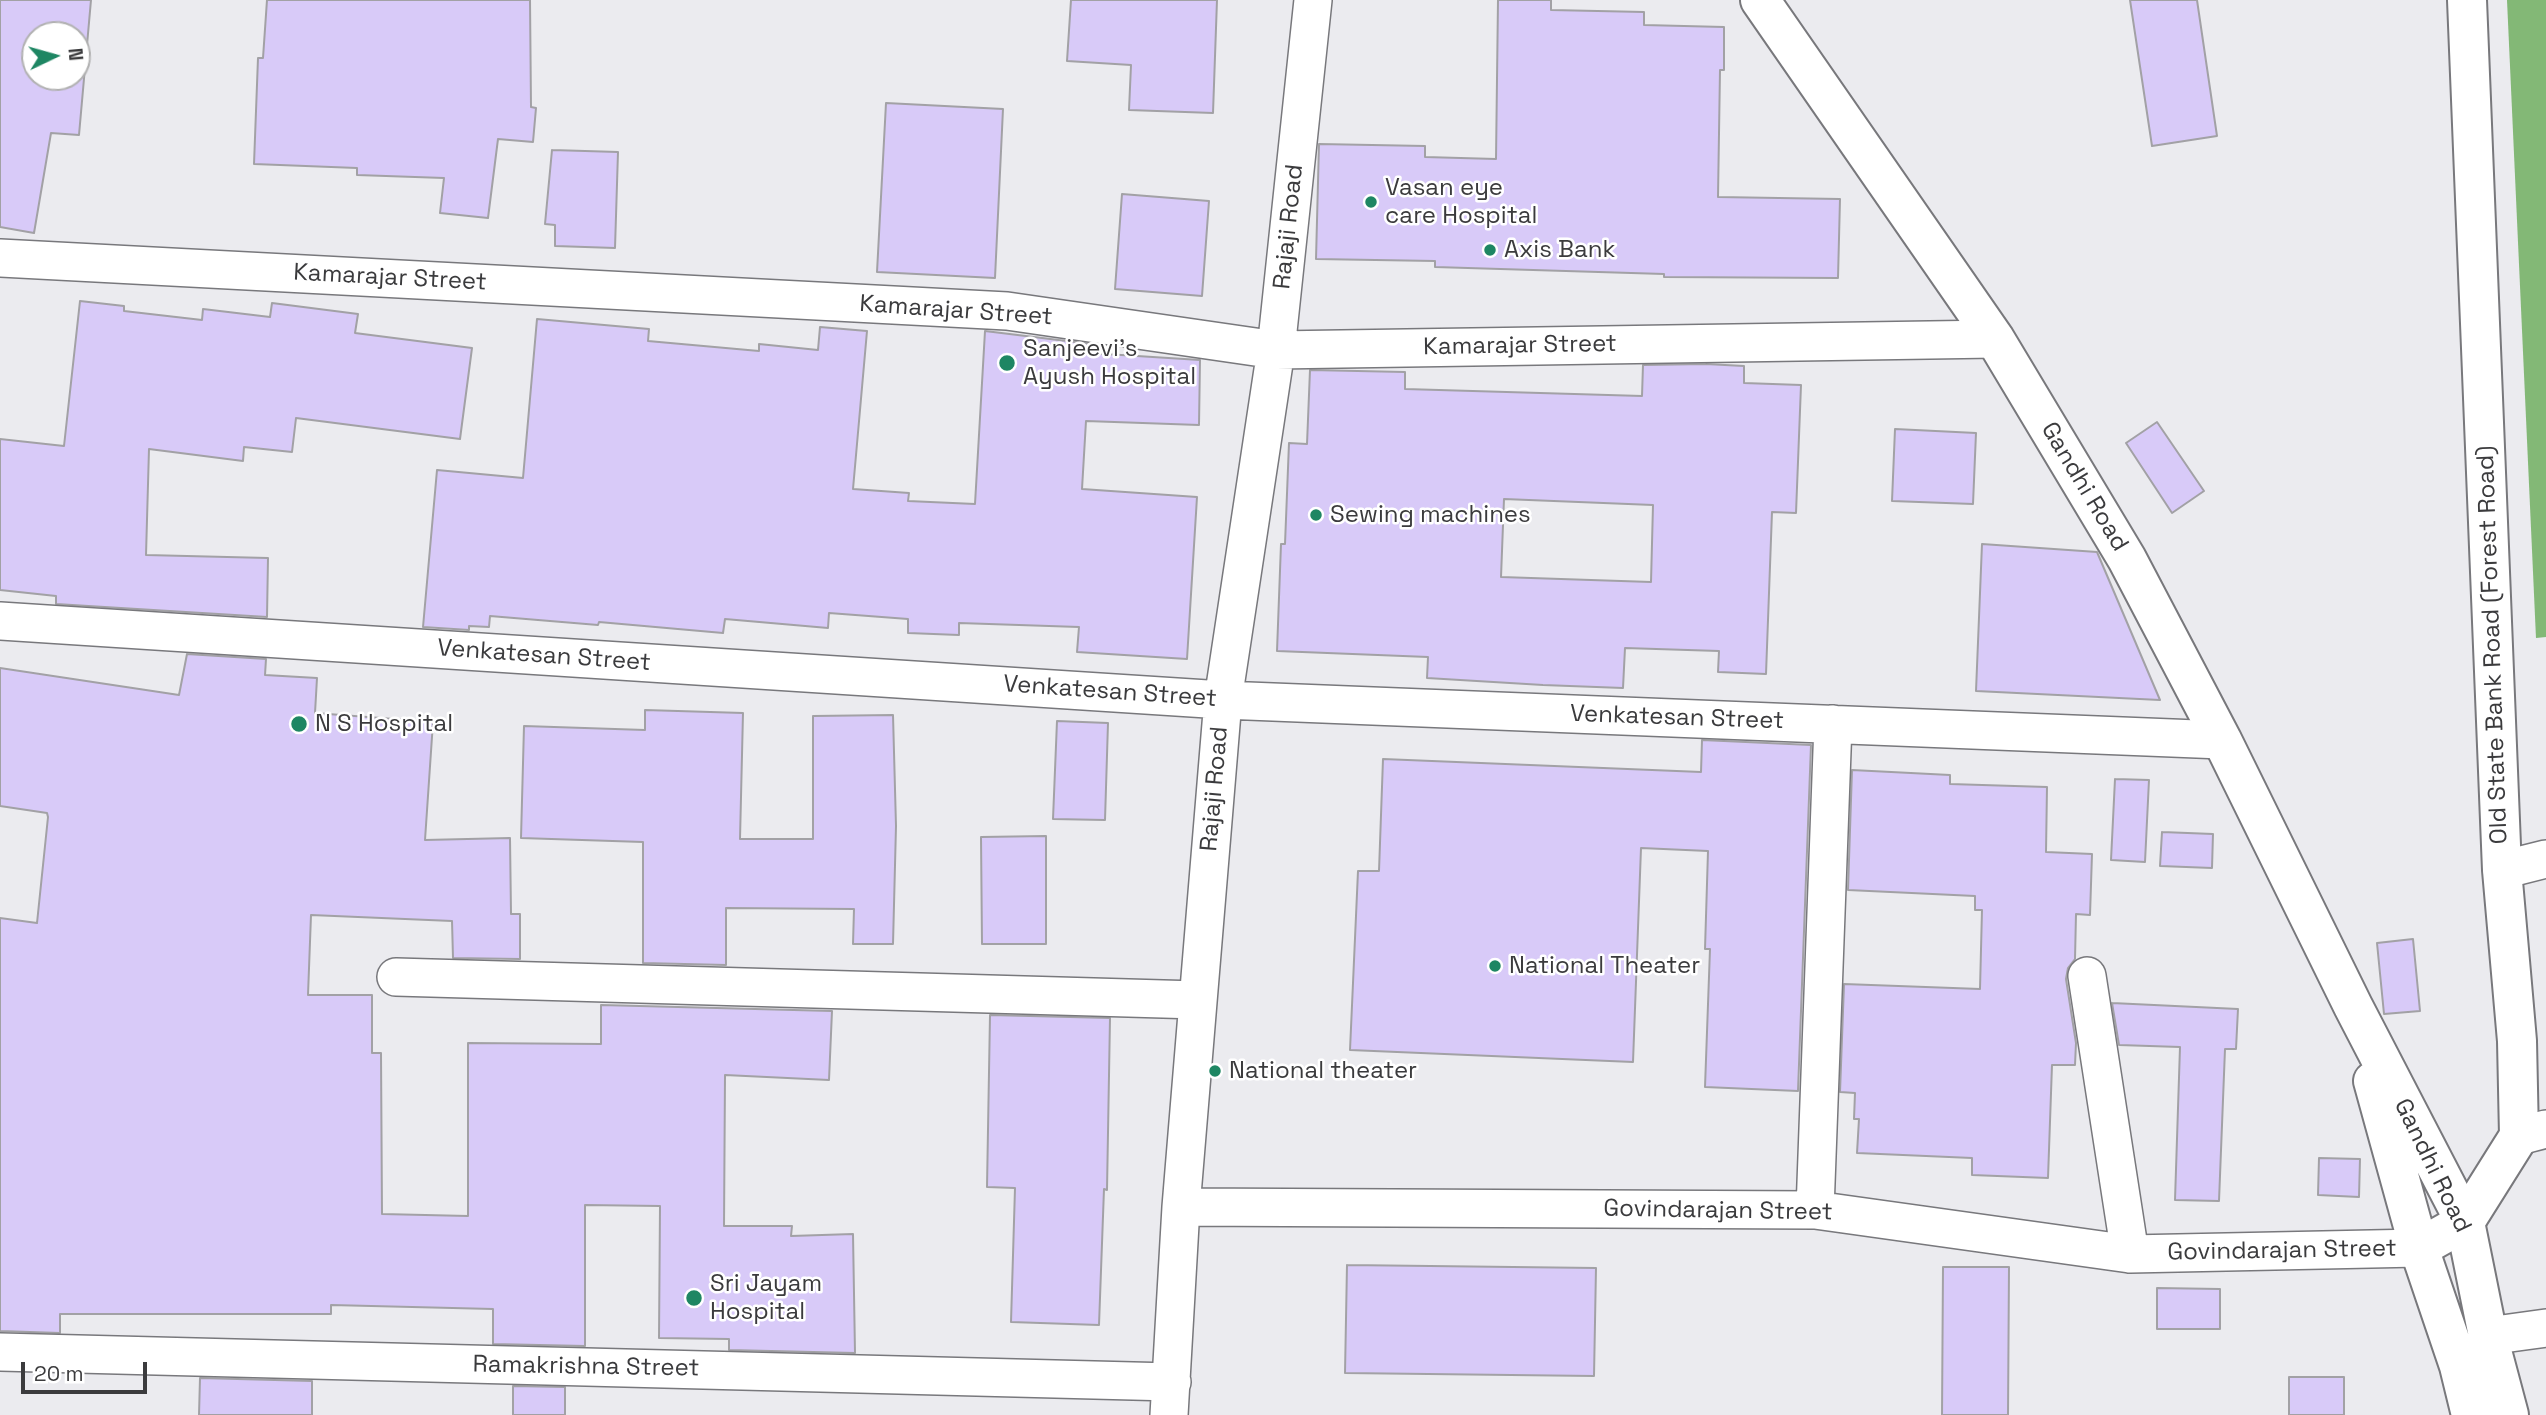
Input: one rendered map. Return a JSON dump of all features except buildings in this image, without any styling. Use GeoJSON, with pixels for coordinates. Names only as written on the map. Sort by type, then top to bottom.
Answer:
{"type":"FeatureCollection","features":[{"type":"Feature","properties":{"kind":"main road","name":"Gandhi Road"},"geometry":{"type":"LineString","coordinates":[[1760,0],[1995,339],[2127,559],[2222,740],[2353,1006],[2465,1222],[2488,1336],[2509,1415]]}},
{"type":"Feature","properties":{"kind":"main road","name":"Old State Bank Road (Forest Road)"},"geometry":{"type":"LineString","coordinates":[[2419,1248],[2465,1222],[2533,1133],[2516,1041],[2502,870],[2467,0]]}},
{"type":"Feature","properties":{"kind":"main road","name":"Gandhi Road"},"geometry":{"type":"LineString","coordinates":[[2353,1006],[2419,1248],[2459,1366],[2471,1415]]}},
{"type":"Feature","properties":{"kind":"street","name":"Rajaji Road"},"geometry":{"type":"LineString","coordinates":[[1170,1398],[1181,1206],[1223,700],[1276,350],[1312,0]]}},
{"type":"Feature","properties":{"kind":"street","name":"Kamarajar Street"},"geometry":{"type":"LineString","coordinates":[[0,258],[1007,311],[1276,350],[1995,339]]}},
{"type":"Feature","properties":{"kind":"street","name":"Venkatesan Street"},"geometry":{"type":"LineString","coordinates":[[0,621],[1223,700],[2222,740]]}},
{"type":"Feature","properties":{"kind":"street"},"geometry":{"type":"LineString","coordinates":[[1815,1210],[1833,724]]}},
{"type":"Feature","properties":{"kind":"street"},"geometry":{"type":"LineString","coordinates":[[2502,870],[2546,859]]}},
{"type":"Feature","properties":{"kind":"street"},"geometry":{"type":"LineString","coordinates":[[2087,976],[2130,1254]]}},
{"type":"Feature","properties":{"kind":"street"},"geometry":{"type":"LineString","coordinates":[[396,978],[1198,1000]]}},
{"type":"Feature","properties":{"kind":"street","name":"Govindarajan Street"},"geometry":{"type":"LineString","coordinates":[[1181,1206],[1815,1210],[2130,1254],[2419,1248]]}},
{"type":"Feature","properties":{"kind":"street"},"geometry":{"type":"LineString","coordinates":[[2488,1336],[2546,1328]]}},
{"type":"Feature","properties":{"kind":"street","name":"Ramakrishna Street"},"geometry":{"type":"LineString","coordinates":[[0,1352],[1170,1398]]}},
{"type":"Feature","properties":{"kind":"green space"},"geometry":{"type":"Polygon","coordinates":[[[2507,0],[2546,0],[2546,637],[2536,638],[2507,0]]]}},
{"type":"Feature","properties":{"kind":"place","name":"Vasan eye care Hospital"},"geometry":{"type":"Point","coordinates":[1371,202]}},
{"type":"Feature","properties":{"kind":"place","name":"Axis Bank"},"geometry":{"type":"Point","coordinates":[1490,250]}},
{"type":"Feature","properties":{"kind":"place","name":"Sanjeevi's Ayush Hospital"},"geometry":{"type":"Point","coordinates":[1007,363]}},
{"type":"Feature","properties":{"kind":"place","name":"Sewing machines"},"geometry":{"type":"Point","coordinates":[1316,515]}},
{"type":"Feature","properties":{"kind":"place","name":"N S Hospital"},"geometry":{"type":"Point","coordinates":[299,724]}},
{"type":"Feature","properties":{"kind":"place","name":"National Theater"},"geometry":{"type":"Point","coordinates":[1495,966]}},
{"type":"Feature","properties":{"kind":"place","name":"National theater"},"geometry":{"type":"Point","coordinates":[1215,1071]}},
{"type":"Feature","properties":{"kind":"place","name":"Sri Jayam Hospital"},"geometry":{"type":"Point","coordinates":[694,1298]}}]}
